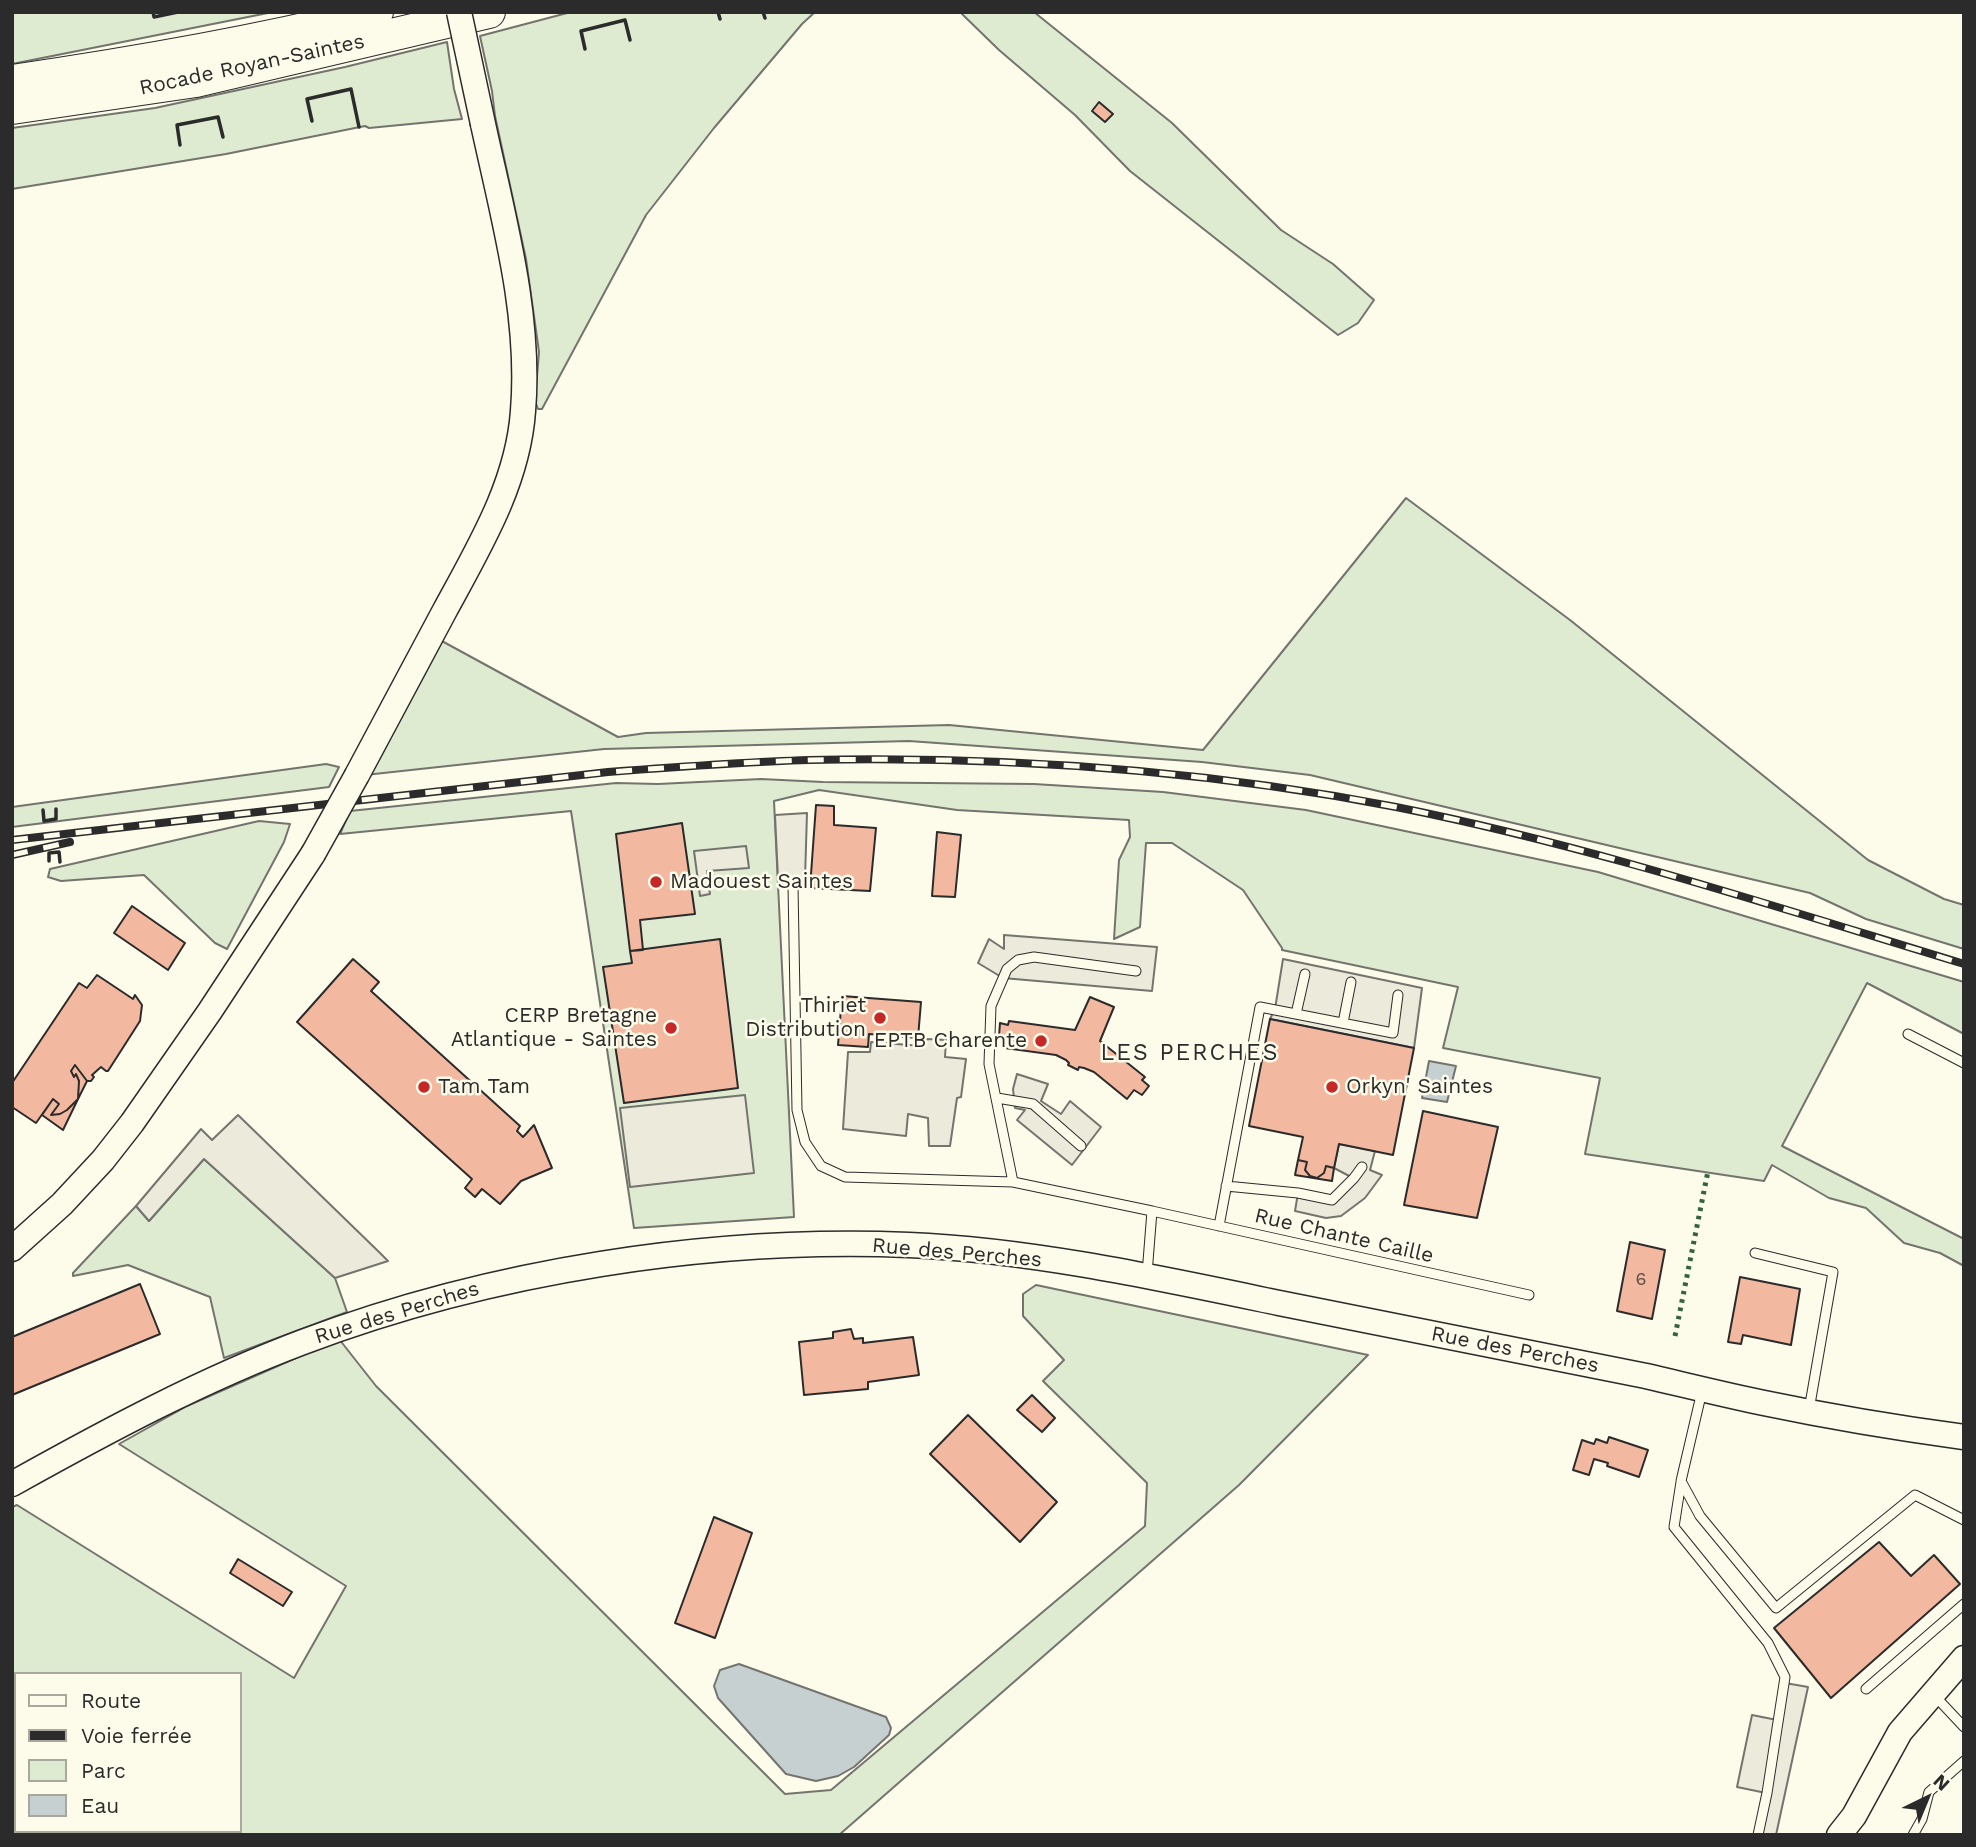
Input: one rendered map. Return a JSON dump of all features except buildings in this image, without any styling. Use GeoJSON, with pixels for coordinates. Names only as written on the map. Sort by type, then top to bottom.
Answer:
{"type":"FeatureCollection","features":[{"type":"Feature","properties":{"kind":"highway","name":"Rocade Royan-Saintes"},"geometry":{"type":"LineString","coordinates":[[12,81],[90,70],[225,45],[377,12]]}},
{"type":"Feature","properties":{"kind":"highway","name":"Rocade Royan-Saintes"},"geometry":{"type":"LineString","coordinates":[[12,108],[196,81],[489,12]]}},
{"type":"Feature","properties":{"kind":"street"},"geometry":{"type":"LineString","coordinates":[[12,1249],[62,1204],[103,1160],[132,1123],[210,1012],[313,854],[487,533],[506,488],[516,453],[523,412],[523,348],[515,275],[459,12]]}},
{"type":"Feature","properties":{"kind":"street","name":"Rue des Perches"},"geometry":{"type":"LineString","coordinates":[[16,1480],[199,1385],[303,1341],[388,1313],[471,1290],[567,1269],[667,1255],[807,1244],[911,1245],[1009,1255],[1147,1276],[1877,1426],[1964,1437]]}},
{"type":"Feature","properties":{"kind":"street","name":"Rue des Perches"},"geometry":{"type":"LineString","coordinates":[[1929,1433],[1964,1454]]}},
{"type":"Feature","properties":{"kind":"street"},"geometry":{"type":"LineString","coordinates":[[1839,1835],[1854,1816],[1900,1732],[1947,1683],[1964,1658]]}},
{"type":"Feature","properties":{"kind":"lane","name":"Rue Chante Caille"},"geometry":{"type":"LineString","coordinates":[[793,885],[797,1110],[805,1142],[821,1166],[845,1177],[1013,1182],[1529,1295]]}},
{"type":"Feature","properties":{"kind":"lane"},"geometry":{"type":"LineString","coordinates":[[1013,1182],[989,1064],[991,1006],[1007,969],[1018,960],[1034,957],[1136,971]]}},
{"type":"Feature","properties":{"kind":"lane"},"geometry":{"type":"LineString","coordinates":[[1296,1014],[1305,974]]}},
{"type":"Feature","properties":{"kind":"lane"},"geometry":{"type":"LineString","coordinates":[[1343,1023],[1351,982]]}},
{"type":"Feature","properties":{"kind":"lane"},"geometry":{"type":"LineString","coordinates":[[1219,1226],[1260,1007],[1393,1033],[1398,995]]}},
{"type":"Feature","properties":{"kind":"lane"},"geometry":{"type":"LineString","coordinates":[[1909,1034],[1964,1063]]}},
{"type":"Feature","properties":{"kind":"lane"},"geometry":{"type":"LineString","coordinates":[[997,1098],[1033,1104],[1081,1146]]}},
{"type":"Feature","properties":{"kind":"lane"},"geometry":{"type":"LineString","coordinates":[[1226,1186],[1298,1193],[1332,1200],[1362,1167]]}},
{"type":"Feature","properties":{"kind":"lane"},"geometry":{"type":"LineString","coordinates":[[1147,1276],[1152,1211]]}},
{"type":"Feature","properties":{"kind":"lane"},"geometry":{"type":"LineString","coordinates":[[1755,1253],[1833,1272],[1808,1412]]}},
{"type":"Feature","properties":{"kind":"lane"},"geometry":{"type":"LineString","coordinates":[[1702,1389],[1681,1481],[1674,1527],[1768,1643],[1785,1677],[1758,1835]]}},
{"type":"Feature","properties":{"kind":"lane"},"geometry":{"type":"LineString","coordinates":[[1681,1481],[1700,1516],[1776,1608],[1915,1495],[1964,1520]]}},
{"type":"Feature","properties":{"kind":"lane"},"geometry":{"type":"LineString","coordinates":[[1866,1689],[1964,1604]]}},
{"type":"Feature","properties":{"kind":"lane"},"geometry":{"type":"LineString","coordinates":[[1947,1683],[1964,1727]]}},
{"type":"Feature","properties":{"kind":"lane"},"geometry":{"type":"LineString","coordinates":[[1913,1835],[1922,1819],[1929,1792],[1964,1761]]}},
{"type":"Feature","properties":{"kind":"green space"},"geometry":{"type":"Polygon","coordinates":[[[12,12],[273,12],[12,64],[12,12]]]}},
{"type":"Feature","properties":{"kind":"green space"},"geometry":{"type":"Polygon","coordinates":[[[571,12],[815,12],[714,128],[646,215],[542,409],[538,409],[535,401],[539,352],[526,259],[480,36],[571,12]]]}},
{"type":"Feature","properties":{"kind":"green space"},"geometry":{"type":"Polygon","coordinates":[[[960,12],[1034,12],[1172,123],[1281,230],[1333,264],[1374,300],[1358,323],[1338,335],[1130,171],[1075,115],[999,50],[960,12]]]}},
{"type":"Feature","properties":{"kind":"green space"},"geometry":{"type":"Polygon","coordinates":[[[447,42],[454,89],[462,119],[369,128],[365,126],[226,154],[12,189],[12,128],[155,108],[447,42]]]}},
{"type":"Feature","properties":{"kind":"green space"},"geometry":{"type":"Polygon","coordinates":[[[1406,498],[1570,620],[1868,860],[1944,899],[1964,905],[1964,949],[1866,919],[1810,893],[1310,775],[1202,762],[909,741],[604,749],[365,775],[440,640],[618,737],[646,733],[949,725],[1203,750],[1406,498]]]}},
{"type":"Feature","properties":{"kind":"green space"},"geometry":{"type":"Polygon","coordinates":[[[326,764],[339,767],[329,787],[12,827],[12,807],[326,764]]]}},
{"type":"Feature","properties":{"kind":"green space"},"geometry":{"type":"Polygon","coordinates":[[[761,779],[1034,784],[1163,792],[1306,810],[1598,872],[1964,982],[1964,1034],[1867,983],[1782,1146],[1964,1239],[1964,1266],[1940,1253],[1904,1243],[1866,1208],[1829,1198],[1772,1165],[1764,1181],[1585,1154],[1600,1078],[1443,1048],[1458,987],[1282,950],[1243,890],[1172,843],[1146,843],[1140,927],[1114,939],[1119,860],[1130,837],[1129,820],[957,810],[819,790],[774,801],[794,1217],[634,1228],[571,811],[340,834],[350,811],[616,783],[658,784],[761,779]]]}},
{"type":"Feature","properties":{"kind":"green space"},"geometry":{"type":"Polygon","coordinates":[[[259,821],[290,824],[284,842],[227,949],[215,943],[144,875],[61,881],[48,877],[50,869],[259,821]]]}},
{"type":"Feature","properties":{"kind":"green space"},"geometry":{"type":"Polygon","coordinates":[[[204,1159],[335,1278],[347,1312],[224,1358],[210,1297],[128,1265],[73,1276],[136,1206],[149,1221],[204,1159]]]}},
{"type":"Feature","properties":{"kind":"green space"},"geometry":{"type":"Polygon","coordinates":[[[1036,1285],[1368,1355],[1239,1485],[839,1835],[12,1835],[12,1507],[17,1505],[294,1678],[346,1586],[119,1444],[187,1406],[339,1339],[376,1386],[785,1794],[831,1790],[1145,1526],[1147,1483],[1043,1381],[1064,1360],[1023,1316],[1023,1294],[1036,1285]]]}},
{"type":"Feature","properties":{"kind":"shaded area"},"geometry":{"type":"Polygon","coordinates":[[[807,813],[805,879],[778,878],[775,815],[807,813]]]}},
{"type":"Feature","properties":{"kind":"shaded area"},"geometry":{"type":"Polygon","coordinates":[[[746,846],[749,868],[707,871],[710,894],[700,896],[694,851],[746,846]]]}},
{"type":"Feature","properties":{"kind":"shaded area"},"geometry":{"type":"Polygon","coordinates":[[[1004,935],[1157,947],[1152,991],[1003,978],[978,963],[989,939],[1004,949],[1004,935]]]}},
{"type":"Feature","properties":{"kind":"shaded area"},"geometry":{"type":"Polygon","coordinates":[[[1283,959],[1422,988],[1414,1048],[1270,1019],[1275,1009],[1283,959]]]}},
{"type":"Feature","properties":{"kind":"shaded area"},"geometry":{"type":"Polygon","coordinates":[[[927,1039],[946,1040],[945,1057],[966,1059],[950,1146],[929,1146],[928,1118],[908,1114],[906,1136],[843,1129],[848,1052],[870,1052],[871,1042],[922,1046],[927,1039]]]}},
{"type":"Feature","properties":{"kind":"shaded area"},"geometry":{"type":"Polygon","coordinates":[[[1017,1074],[1048,1084],[1041,1101],[1061,1114],[1070,1101],[1101,1127],[1072,1165],[1017,1120],[1025,1110],[1015,1108],[1013,1089],[1017,1074]]]}},
{"type":"Feature","properties":{"kind":"shaded area"},"geometry":{"type":"Polygon","coordinates":[[[745,1095],[754,1173],[630,1187],[620,1108],[745,1095]]]}},
{"type":"Feature","properties":{"kind":"shaded area"},"geometry":{"type":"Polygon","coordinates":[[[238,1115],[388,1261],[335,1278],[204,1159],[149,1221],[136,1206],[201,1129],[212,1140],[238,1115]]]}},
{"type":"Feature","properties":{"kind":"shaded area"},"geometry":{"type":"Polygon","coordinates":[[[1339,1144],[1375,1151],[1370,1170],[1382,1175],[1365,1198],[1341,1216],[1326,1218],[1295,1211],[1298,1193],[1332,1200],[1353,1178],[1334,1168],[1339,1144]]]}},
{"type":"Feature","properties":{"kind":"shaded area"},"geometry":{"type":"Polygon","coordinates":[[[1785,1683],[1808,1687],[1776,1835],[1758,1835],[1766,1793],[1737,1787],[1752,1715],[1777,1720],[1785,1683]]]}},
{"type":"Feature","properties":{"kind":"water"},"geometry":{"type":"Polygon","coordinates":[[[1429,1061],[1456,1066],[1447,1102],[1422,1098],[1429,1061]]]}},
{"type":"Feature","properties":{"kind":"water"},"geometry":{"type":"Polygon","coordinates":[[[739,1664],[886,1717],[891,1728],[889,1735],[854,1767],[838,1776],[816,1781],[786,1774],[718,1698],[714,1686],[720,1670],[739,1664]]]}},
{"type":"Feature","properties":{"kind":"railway"},"geometry":{"type":"LineString","coordinates":[[12,840],[608,772],[809,760],[1030,763],[1250,783],[1468,822],[1682,878],[1964,964]]}},
{"type":"Feature","properties":{"kind":"railway"},"geometry":{"type":"LineString","coordinates":[[12,855],[70,842]]}},
{"type":"Feature","properties":{"kind":"hedge"},"geometry":{"type":"LineString","coordinates":[[1675,1336],[1708,1171]]}},
{"type":"Feature","properties":{"kind":"wall"},"geometry":{"type":"LineString","coordinates":[[153,12],[154,17],[178,12]]}},
{"type":"Feature","properties":{"kind":"wall"},"geometry":{"type":"LineString","coordinates":[[718,12],[720,19]]}},
{"type":"Feature","properties":{"kind":"wall"},"geometry":{"type":"LineString","coordinates":[[763,12],[765,18]]}},
{"type":"Feature","properties":{"kind":"wall"},"geometry":{"type":"LineString","coordinates":[[585,49],[581,31],[625,20],[630,40]]}},
{"type":"Feature","properties":{"kind":"wall"},"geometry":{"type":"LineString","coordinates":[[312,121],[307,99],[351,89],[359,127]]}},
{"type":"Feature","properties":{"kind":"wall"},"geometry":{"type":"LineString","coordinates":[[180,145],[177,125],[218,117],[223,137]]}},
{"type":"Feature","properties":{"kind":"wall"},"geometry":{"type":"LineString","coordinates":[[43,810],[44,821],[56,819],[56,809]]}},
{"type":"Feature","properties":{"kind":"wall"},"geometry":{"type":"LineString","coordinates":[[49,861],[49,853],[59,852],[60,862]]}},
{"type":"Feature","properties":{"kind":"place","name":"Madouest Saintes"},"geometry":{"type":"Point","coordinates":[656,882]}},
{"type":"Feature","properties":{"kind":"place","name":"Thiriet Distribution"},"geometry":{"type":"Point","coordinates":[880,1018]}},
{"type":"Feature","properties":{"kind":"place","name":"CERP Bretagne Atlantique - Saintes"},"geometry":{"type":"Point","coordinates":[671,1028]}},
{"type":"Feature","properties":{"kind":"place","name":"EPTB Charente"},"geometry":{"type":"Point","coordinates":[1041,1041]}},
{"type":"Feature","properties":{"kind":"place","name":"Tam Tam"},"geometry":{"type":"Point","coordinates":[424,1087]}},
{"type":"Feature","properties":{"kind":"place","name":"Orkyn' Saintes"},"geometry":{"type":"Point","coordinates":[1332,1087]}},
{"type":"Feature","properties":{"kind":"district","name":"LES PERCHES"},"geometry":{"type":"Point","coordinates":[1190,1053]}}]}
